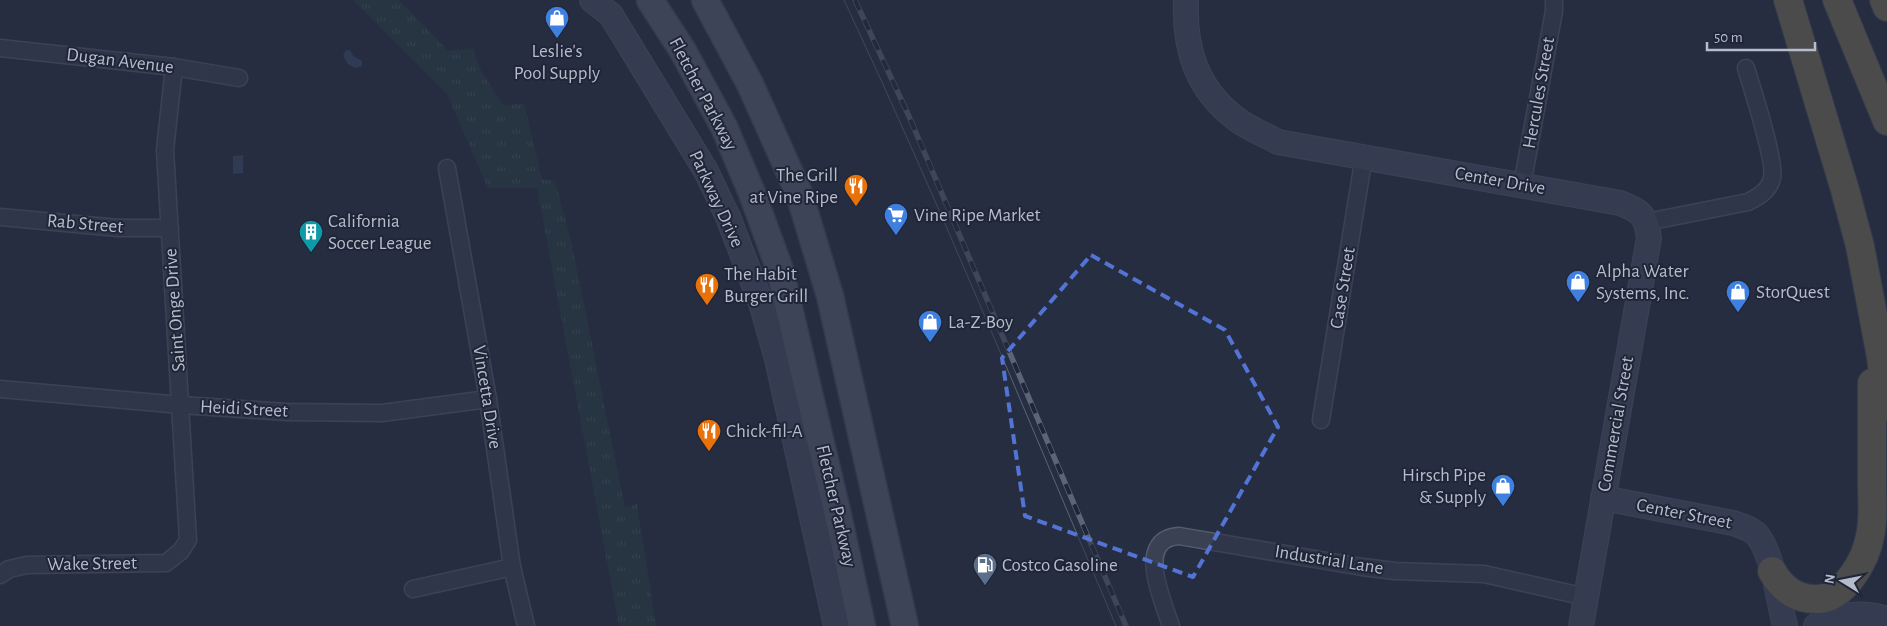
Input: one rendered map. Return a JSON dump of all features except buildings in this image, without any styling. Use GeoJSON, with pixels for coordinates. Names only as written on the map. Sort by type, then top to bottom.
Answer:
{"type":"FeatureCollection","features":[{"type":"Feature","properties":{"kind":"highway"},"geometry":{"type":"LineString","coordinates":[[1788,0],[1860,246],[1881,357],[1887,407]]}},
{"type":"Feature","properties":{"kind":"highway"},"geometry":{"type":"LineString","coordinates":[[1837,0],[1887,121]]}},
{"type":"Feature","properties":{"kind":"highway"},"geometry":{"type":"LineString","coordinates":[[1884,0],[1887,7]]}},
{"type":"Feature","properties":{"kind":"highway"},"geometry":{"type":"LineString","coordinates":[[1772,571],[1778,581],[1791,593],[1812,599],[1828,598],[1842,587],[1857,569],[1868,546],[1872,523],[1870,301]]}},
{"type":"Feature","properties":{"kind":"main road","name":"Parkway Drive"},"geometry":{"type":"LineString","coordinates":[[592,0],[611,15],[706,171],[761,303],[777,359],[836,626]]}},
{"type":"Feature","properties":{"kind":"main road","name":"Fletcher Parkway"},"geometry":{"type":"LineString","coordinates":[[650,0],[682,51],[724,127],[752,193],[780,270],[862,626]]}},
{"type":"Feature","properties":{"kind":"main road"},"geometry":{"type":"LineString","coordinates":[[704,0],[750,84],[800,194],[830,296],[905,626]]}},
{"type":"Feature","properties":{"kind":"main road","name":"Center Drive"},"geometry":{"type":"LineString","coordinates":[[1186,0],[1185,21],[1192,63],[1208,92],[1235,119],[1278,142],[1620,203],[1636,210],[1647,222]]}},
{"type":"Feature","properties":{"kind":"main road","name":"Commercial Street"},"geometry":{"type":"LineString","coordinates":[[1581,626],[1649,238],[1647,222]]}},
{"type":"Feature","properties":{"kind":"main road","name":"Center Street"},"geometry":{"type":"LineString","coordinates":[[1603,498],[1733,523],[1746,527],[1757,534],[1765,548],[1785,626]]}},
{"type":"Feature","properties":{"kind":"main road"},"geometry":{"type":"LineString","coordinates":[[1816,626],[1841,617],[1863,614],[1878,616],[1887,620]]}},
{"type":"Feature","properties":{"kind":"street","name":"Hercules Street"},"geometry":{"type":"LineString","coordinates":[[1522,185],[1554,11],[1554,0]]}},
{"type":"Feature","properties":{"kind":"street","name":"Dugan Avenue"},"geometry":{"type":"LineString","coordinates":[[0,48],[174,67],[239,78]]}},
{"type":"Feature","properties":{"kind":"street","name":"Saint Onge Drive"},"geometry":{"type":"LineString","coordinates":[[174,67],[165,150],[188,540],[181,551]]}},
{"type":"Feature","properties":{"kind":"street"},"geometry":{"type":"LineString","coordinates":[[1647,222],[1748,202],[1763,194],[1772,178],[1770,153],[1746,68]]}},
{"type":"Feature","properties":{"kind":"street","name":"Case Street"},"geometry":{"type":"LineString","coordinates":[[1321,420],[1364,156]]}},
{"type":"Feature","properties":{"kind":"street","name":"Vincetta Drive"},"geometry":{"type":"LineString","coordinates":[[446,168],[488,399],[512,567],[526,626]]}},
{"type":"Feature","properties":{"kind":"street","name":"Rab Street"},"geometry":{"type":"LineString","coordinates":[[0,217],[118,228],[170,228]]}},
{"type":"Feature","properties":{"kind":"street","name":"Heidi Street"},"geometry":{"type":"LineString","coordinates":[[0,389],[181,406],[287,412],[382,413],[488,399]]}},
{"type":"Feature","properties":{"kind":"street","name":"Industrial Lane"},"geometry":{"type":"LineString","coordinates":[[1171,626],[1154,566],[1155,552],[1161,541],[1171,536],[1362,567],[1484,574],[1586,597]]}},
{"type":"Feature","properties":{"kind":"street","name":"Wake Street"},"geometry":{"type":"LineString","coordinates":[[0,575],[9,570],[27,565],[166,563],[181,551]]}},
{"type":"Feature","properties":{"kind":"street"},"geometry":{"type":"LineString","coordinates":[[413,589],[512,567]]}},
{"type":"Feature","properties":{"kind":"highlighted area"},"geometry":{"type":"Polygon","coordinates":[[[1091,255],[1225,330],[1278,427],[1193,577],[1025,516],[1002,358],[1091,255]]]}},
{"type":"Feature","properties":{"kind":"green space"},"geometry":{"type":"Polygon","coordinates":[[[353,0],[399,0],[448,51],[473,48],[480,69],[504,106],[524,103],[542,179],[555,181],[572,245],[625,508],[637,504],[656,626],[619,626],[537,188],[488,188],[447,94],[353,0]]]}},
{"type":"Feature","properties":{"kind":"water"},"geometry":{"type":"Polygon","coordinates":[[[346,50],[351,51],[353,56],[362,61],[362,66],[355,68],[348,64],[343,56],[346,50]]]}},
{"type":"Feature","properties":{"kind":"water"},"geometry":{"type":"Polygon","coordinates":[[[243,155],[243,173],[233,174],[233,156],[243,155]]]}},
{"type":"Feature","properties":{"kind":"tram line"},"geometry":{"type":"LineString","coordinates":[[844,0],[949,233],[1116,626]]}},
{"type":"Feature","properties":{"kind":"railway"},"geometry":{"type":"LineString","coordinates":[[855,0],[908,114],[1126,626]]}},
{"type":"Feature","properties":{"kind":"place","name":"Leslie's Pool Supply"},"geometry":{"type":"Point","coordinates":[557,39]}},
{"type":"Feature","properties":{"kind":"place","name":"The Grill at Vine Ripe"},"geometry":{"type":"Point","coordinates":[856,207]}},
{"type":"Feature","properties":{"kind":"place","name":"Vine Ripe Market"},"geometry":{"type":"Point","coordinates":[896,236]}},
{"type":"Feature","properties":{"kind":"place","name":"California Soccer League"},"geometry":{"type":"Point","coordinates":[311,253]}},
{"type":"Feature","properties":{"kind":"place","name":"Alpha Water Systems, Inc."},"geometry":{"type":"Point","coordinates":[1578,303]}},
{"type":"Feature","properties":{"kind":"place","name":"The Habit Burger Grill"},"geometry":{"type":"Point","coordinates":[707,306]}},
{"type":"Feature","properties":{"kind":"place","name":"StorQuest"},"geometry":{"type":"Point","coordinates":[1738,313]}},
{"type":"Feature","properties":{"kind":"place","name":"La-Z-Boy"},"geometry":{"type":"Point","coordinates":[930,343]}},
{"type":"Feature","properties":{"kind":"place","name":"Chick-fil-A"},"geometry":{"type":"Point","coordinates":[709,452]}},
{"type":"Feature","properties":{"kind":"place","name":"Hirsch Pipe & Supply"},"geometry":{"type":"Point","coordinates":[1503,507]}},
{"type":"Feature","properties":{"kind":"place","name":"Costco Gasoline"},"geometry":{"type":"Point","coordinates":[985,586]}}]}
